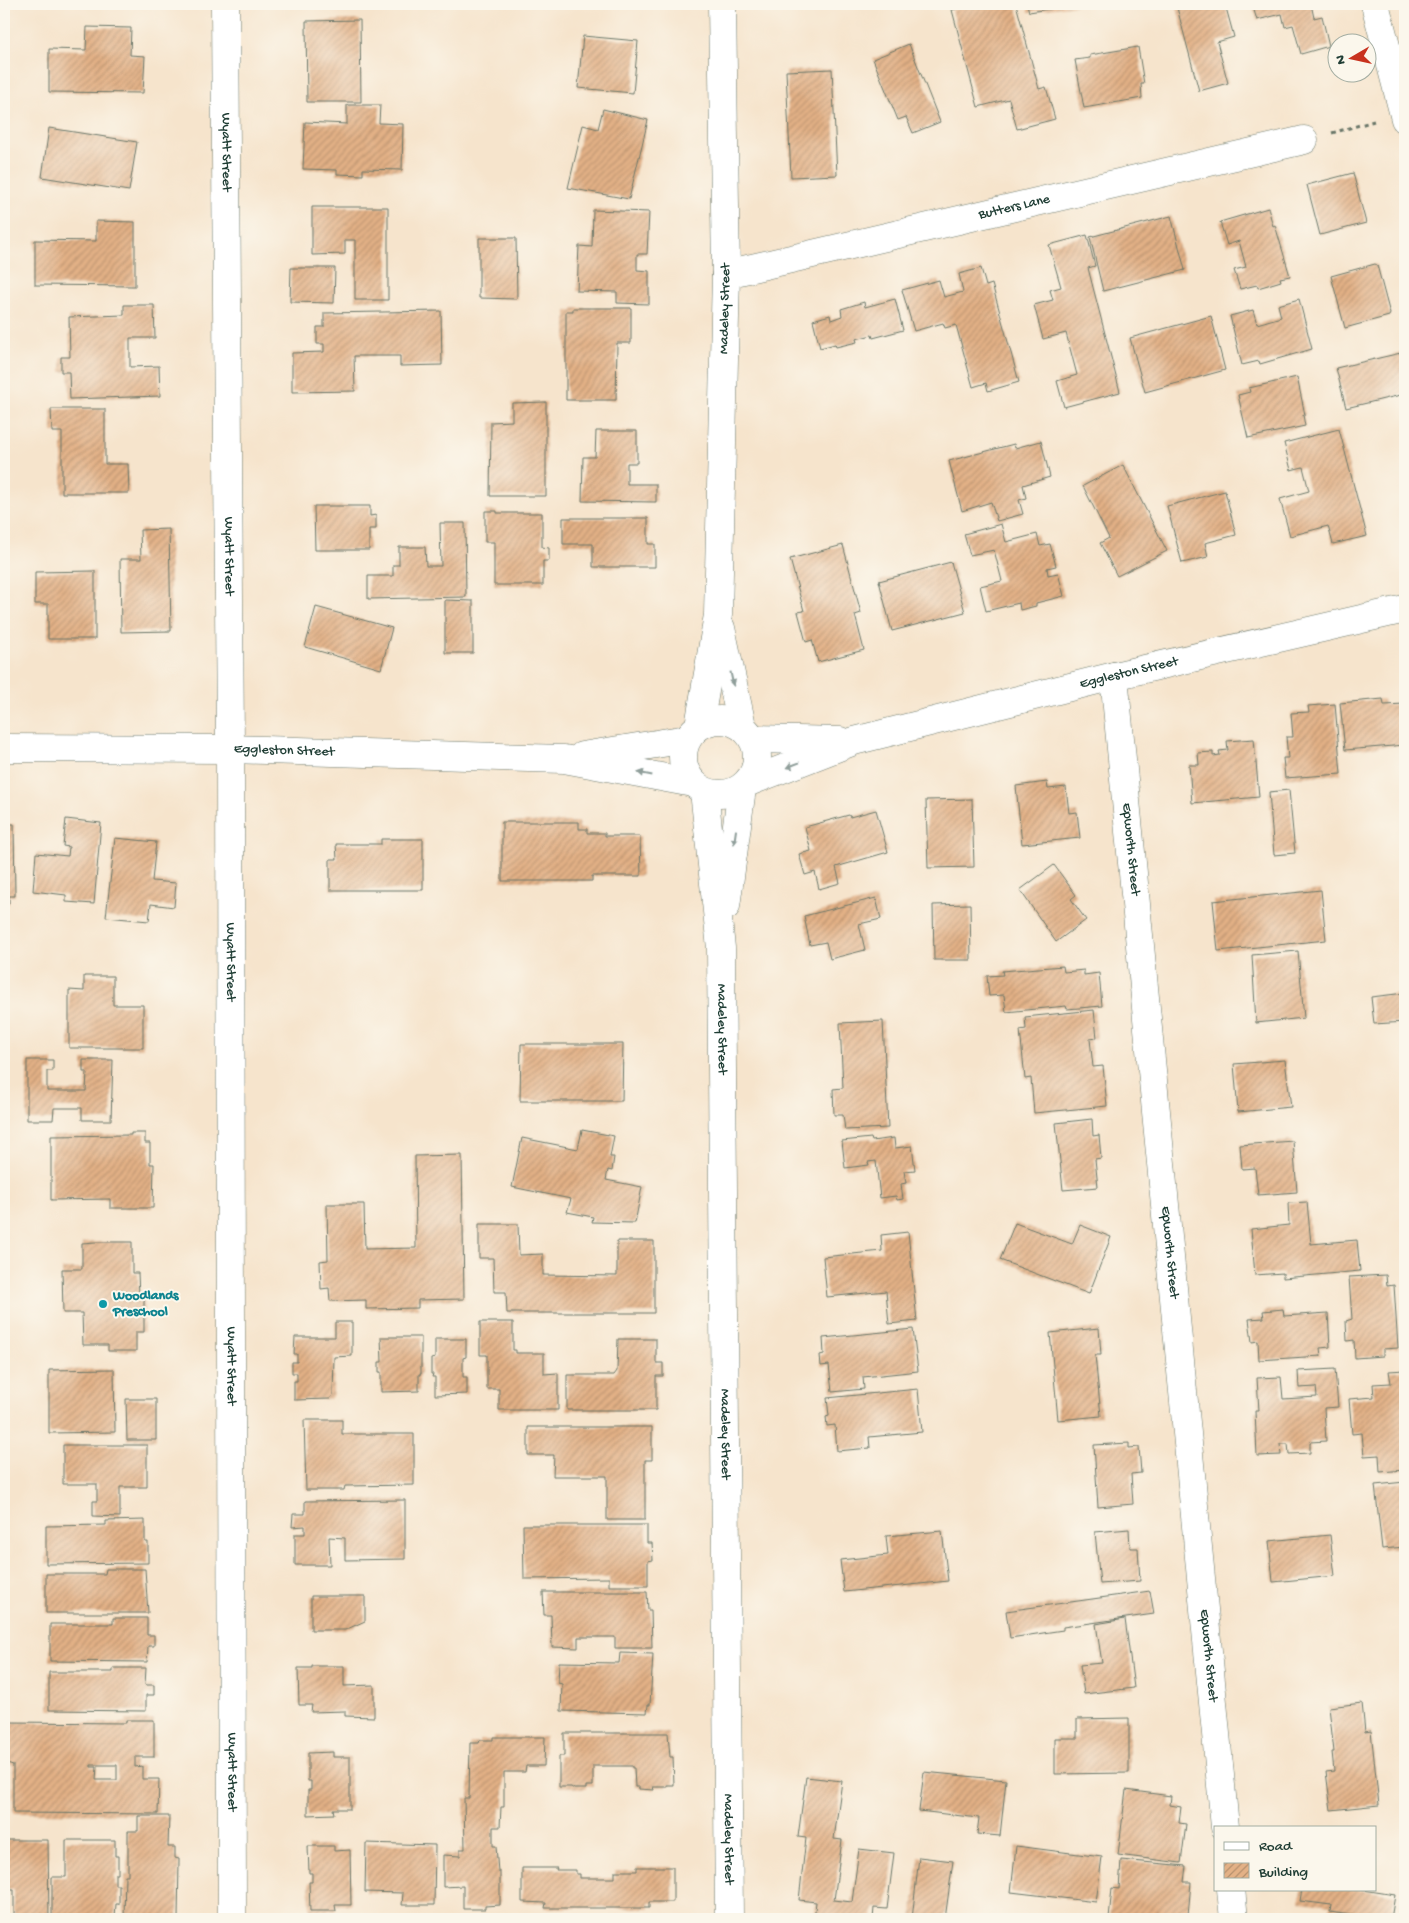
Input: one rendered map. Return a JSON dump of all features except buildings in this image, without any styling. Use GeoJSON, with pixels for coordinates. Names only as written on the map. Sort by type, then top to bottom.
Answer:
{"type":"FeatureCollection","features":[{"type":"Feature","properties":{"kind":"street","name":"Wyatt Street"},"geometry":{"type":"LineString","coordinates":[[225,4],[230,750],[232,1919]]}},
{"type":"Feature","properties":{"kind":"street","name":"Madeley Street"},"geometry":{"type":"LineString","coordinates":[[693,733],[718,615],[726,274],[722,4]]}},
{"type":"Feature","properties":{"kind":"street"},"geometry":{"type":"LineString","coordinates":[[1375,4],[1404,116]]}},
{"type":"Feature","properties":{"kind":"street","name":"Butters Lane"},"geometry":{"type":"LineString","coordinates":[[726,274],[1304,140]]}},
{"type":"Feature","properties":{"kind":"street","name":"Eggleston Street"},"geometry":{"type":"LineString","coordinates":[[746,785],[854,741],[1114,676],[1405,609]]}},
{"type":"Feature","properties":{"kind":"street","name":"Madeley Street"},"geometry":{"type":"LineString","coordinates":[[718,615],[748,732]]}},
{"type":"Feature","properties":{"kind":"street","name":"Epworth Street"},"geometry":{"type":"LineString","coordinates":[[1114,676],[1225,1826]]}},
{"type":"Feature","properties":{"kind":"street"},"geometry":{"type":"LineString","coordinates":[[721,719],[748,732],[758,754],[756,769],[746,785],[730,794],[716,795],[698,787],[686,774],[683,762],[683,750],[693,733],[710,721],[721,719]]}},
{"type":"Feature","properties":{"kind":"street","name":"Eggleston Street"},"geometry":{"type":"LineString","coordinates":[[748,732],[854,741]]}},
{"type":"Feature","properties":{"kind":"street","name":"Eggleston Street"},"geometry":{"type":"LineString","coordinates":[[564,759],[693,733]]}},
{"type":"Feature","properties":{"kind":"street","name":"Eggleston Street"},"geometry":{"type":"LineString","coordinates":[[4,748],[230,750],[564,759],[698,787]]}},
{"type":"Feature","properties":{"kind":"street","name":"Madeley Street"},"geometry":{"type":"LineString","coordinates":[[721,948],[746,785]]}},
{"type":"Feature","properties":{"kind":"street","name":"Madeley Street"},"geometry":{"type":"LineString","coordinates":[[698,787],[721,948],[729,1919]]}},
{"type":"Feature","properties":{"kind":"street"},"geometry":{"type":"LineString","coordinates":[[1231,1890],[1234,1919]]}},
{"type":"Feature","properties":{"kind":"path"},"geometry":{"type":"LineString","coordinates":[[1304,140],[1404,116]]}},
{"type":"Feature","properties":{"kind":"place","name":"Woodlands Preschool"},"geometry":{"type":"Point","coordinates":[103,1304]}}]}
